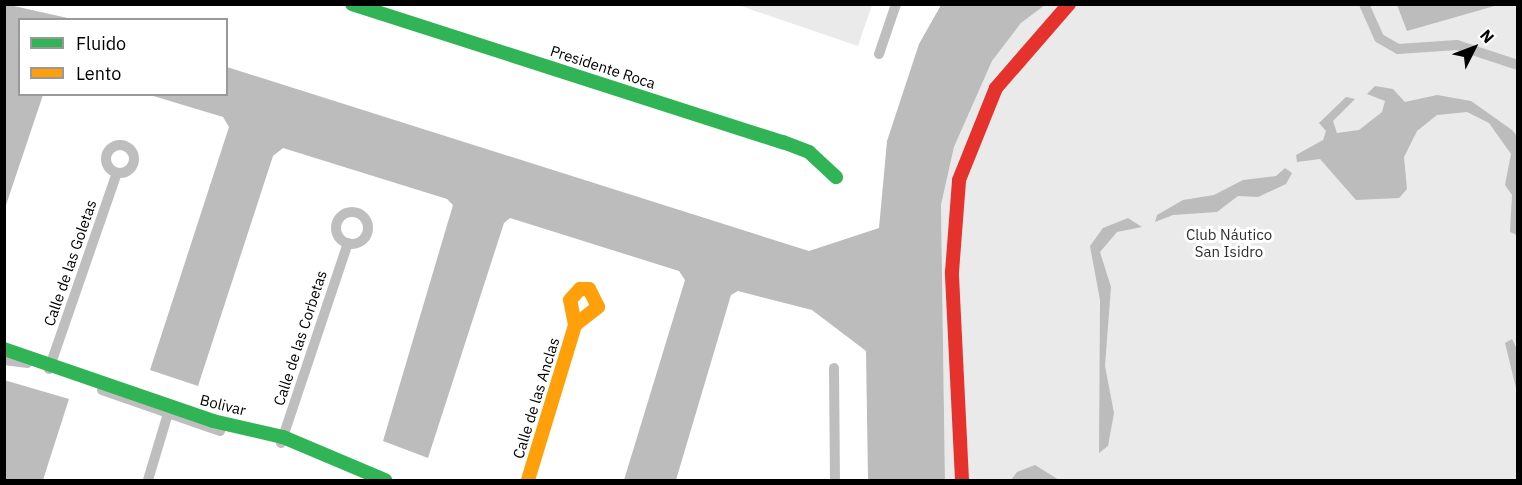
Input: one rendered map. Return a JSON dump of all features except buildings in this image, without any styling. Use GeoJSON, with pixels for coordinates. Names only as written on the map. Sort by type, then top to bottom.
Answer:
{"type":"FeatureCollection","features":[{"type":"Feature","properties":{"kind":"street","name":"Presidente Roca"},"geometry":{"type":"LineString","coordinates":[[352,4],[783,142],[809,152],[836,177]]}},
{"type":"Feature","properties":{"kind":"street"},"geometry":{"type":"LineString","coordinates":[[879,54],[896,4]]}},
{"type":"Feature","properties":{"kind":"street"},"geometry":{"type":"LineString","coordinates":[[962,480],[952,272],[958,180],[996,88],[1024,50],[1069,4]]}},
{"type":"Feature","properties":{"kind":"street"},"geometry":{"type":"LineString","coordinates":[[1364,4],[1379,38],[1398,49],[1457,45],[1518,64]]}},
{"type":"Feature","properties":{"kind":"street","name":"Calle de las Goletas"},"geometry":{"type":"LineString","coordinates":[[50,368],[117,173]]}},
{"type":"Feature","properties":{"kind":"street","name":"Calle de las Corbetas"},"geometry":{"type":"LineString","coordinates":[[282,440],[348,243]]}},
{"type":"Feature","properties":{"kind":"street"},"geometry":{"type":"LineString","coordinates":[[589,289],[599,303],[589,316],[572,310],[572,295],[589,289]]}},
{"type":"Feature","properties":{"kind":"street","name":"Calle de las Anclas"},"geometry":{"type":"LineString","coordinates":[[528,480],[576,325],[572,310]]}},
{"type":"Feature","properties":{"kind":"street","name":"Calle de las Anclas"},"geometry":{"type":"LineString","coordinates":[[576,325],[589,316]]}},
{"type":"Feature","properties":{"kind":"street","name":"Bolivar"},"geometry":{"type":"LineString","coordinates":[[4,349],[169,411],[282,440],[385,480]]}},
{"type":"Feature","properties":{"kind":"street","name":"Bolivar"},"geometry":{"type":"LineString","coordinates":[[4,360],[50,368]]}},
{"type":"Feature","properties":{"kind":"street"},"geometry":{"type":"LineString","coordinates":[[834,368],[835,480]]}},
{"type":"Feature","properties":{"kind":"street"},"geometry":{"type":"LineString","coordinates":[[148,480],[169,411]]}},
{"type":"Feature","properties":{"kind":"street","name":"Bolivar"},"geometry":{"type":"LineString","coordinates":[[282,440],[366,480]]}},
{"type":"Feature","properties":{"kind":"green space"},"geometry":{"type":"Polygon","coordinates":[[[872,4],[858,46],[738,5],[872,4]]]}},
{"type":"Feature","properties":{"kind":"green space","name":"Club Náutico San Isidro"},"geometry":{"type":"Polygon","coordinates":[[[1045,4],[1517,5],[1517,480],[945,480],[941,205],[954,147],[992,61],[1021,23],[1045,4]]]}},
{"type":"Feature","properties":{"kind":"shaded area"},"geometry":{"type":"Polygon","coordinates":[[[5,4],[68,18],[18,18],[18,96],[43,96],[5,208],[5,4]]]}},
{"type":"Feature","properties":{"kind":"shaded area"},"geometry":{"type":"Polygon","coordinates":[[[941,5],[1045,5],[1021,23],[992,61],[954,147],[941,205],[945,480],[868,480],[866,351],[812,310],[738,291],[731,295],[676,480],[624,480],[685,280],[679,271],[510,218],[504,223],[428,458],[383,441],[453,205],[447,199],[283,148],[273,156],[198,386],[150,370],[229,127],[223,117],[153,96],[228,96],[228,67],[809,251],[879,228],[887,141],[919,44],[941,5]]]}},
{"type":"Feature","properties":{"kind":"shaded area"},"geometry":{"type":"Polygon","coordinates":[[[1397,5],[1498,5],[1407,31],[1397,5]]]}},
{"type":"Feature","properties":{"kind":"shaded area"},"geometry":{"type":"Polygon","coordinates":[[[1375,86],[1393,89],[1405,102],[1437,95],[1471,101],[1512,130],[1517,136],[1517,235],[1510,232],[1512,195],[1505,185],[1511,154],[1489,123],[1467,112],[1437,115],[1417,131],[1404,157],[1407,189],[1399,198],[1356,200],[1320,159],[1297,162],[1296,155],[1323,140],[1326,131],[1319,123],[1346,97],[1355,99],[1333,121],[1337,133],[1359,130],[1382,112],[1385,101],[1367,94],[1375,86]]]}},
{"type":"Feature","properties":{"kind":"shaded area"},"geometry":{"type":"Polygon","coordinates":[[[1285,168],[1292,173],[1286,184],[1258,197],[1238,196],[1217,212],[1173,215],[1155,222],[1157,215],[1183,200],[1214,195],[1243,180],[1276,176],[1285,168]]]}},
{"type":"Feature","properties":{"kind":"shaded area"},"geometry":{"type":"Polygon","coordinates":[[[1128,218],[1142,227],[1117,232],[1100,252],[1111,287],[1105,366],[1114,413],[1108,446],[1099,453],[1100,300],[1090,246],[1103,228],[1128,218]]]}},
{"type":"Feature","properties":{"kind":"shaded area"},"geometry":{"type":"Polygon","coordinates":[[[1512,339],[1517,349],[1517,392],[1505,343],[1512,339]]]}},
{"type":"Feature","properties":{"kind":"shaded area"},"geometry":{"type":"Polygon","coordinates":[[[4,380],[69,399],[43,480],[5,480],[4,380]]]}},
{"type":"Feature","properties":{"kind":"shaded area"},"geometry":{"type":"Polygon","coordinates":[[[1035,465],[1059,480],[1011,480],[1017,472],[1035,465]]]}},
{"type":"Feature","properties":{"kind":"traffic: fast"},"geometry":{"type":"LineString","coordinates":[[352,4],[783,142],[809,152],[836,177]]}},
{"type":"Feature","properties":{"kind":"traffic: fast"},"geometry":{"type":"LineString","coordinates":[[4,349],[213,421],[283,437],[385,480]]}},
{"type":"Feature","properties":{"kind":"traffic: slow"},"geometry":{"type":"LineString","coordinates":[[528,480],[575,325],[570,300],[580,289],[589,289],[598,307],[575,325]]}},
{"type":"Feature","properties":{"kind":"traffic: jam"},"geometry":{"type":"LineString","coordinates":[[962,480],[952,272],[959,180],[996,88],[1069,4]]}}]}
